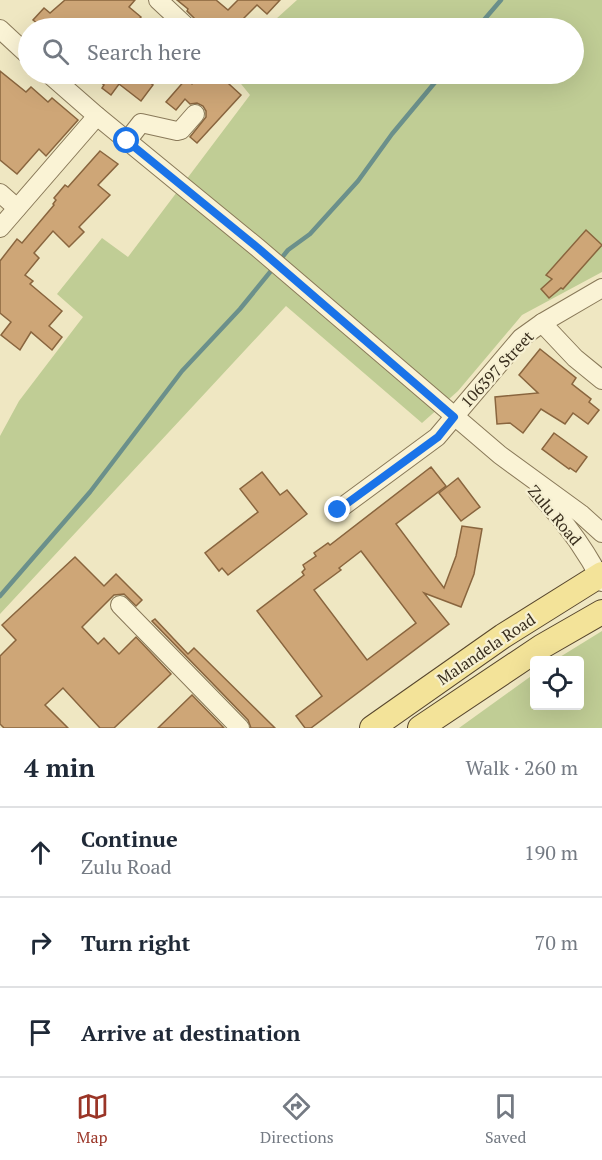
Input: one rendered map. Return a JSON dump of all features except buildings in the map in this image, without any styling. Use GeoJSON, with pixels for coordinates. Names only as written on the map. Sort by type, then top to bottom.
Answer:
{"type":"FeatureCollection","features":[{"type":"Feature","properties":{"kind":"main road","name":"Malandela Road"},"geometry":{"type":"LineString","coordinates":[[372,728],[503,636],[601,577]]}},
{"type":"Feature","properties":{"kind":"main road","name":"Malandela Road"},"geometry":{"type":"LineString","coordinates":[[420,728],[541,647],[602,612]]}},
{"type":"Feature","properties":{"kind":"street"},"geometry":{"type":"LineString","coordinates":[[158,0],[177,18]]}},
{"type":"Feature","properties":{"kind":"street"},"geometry":{"type":"LineString","coordinates":[[0,29],[18,46]]}},
{"type":"Feature","properties":{"kind":"street","name":"Zulu Road"},"geometry":{"type":"LineString","coordinates":[[60,84],[258,248],[454,417],[500,455],[581,514],[602,533]]}},
{"type":"Feature","properties":{"kind":"street"},"geometry":{"type":"LineString","coordinates":[[127,141],[141,123],[177,131],[181,130],[195,114]]}},
{"type":"Feature","properties":{"kind":"street"},"geometry":{"type":"LineString","coordinates":[[0,228],[97,116]]}},
{"type":"Feature","properties":{"kind":"street"},"geometry":{"type":"LineString","coordinates":[[0,194],[17,208]]}},
{"type":"Feature","properties":{"kind":"street","name":"106397 Street"},"geometry":{"type":"LineString","coordinates":[[338,510],[438,437],[521,339],[542,323],[602,288]]}},
{"type":"Feature","properties":{"kind":"street","name":"106397 Street"},"geometry":{"type":"LineString","coordinates":[[542,323],[575,358],[602,380]]}},
{"type":"Feature","properties":{"kind":"street","name":"Zulu Road"},"geometry":{"type":"LineString","coordinates":[[500,455],[558,514],[601,577]]}},
{"type":"Feature","properties":{"kind":"street"},"geometry":{"type":"LineString","coordinates":[[120,605],[240,728]]}},
{"type":"Feature","properties":{"kind":"green space"},"geometry":{"type":"Polygon","coordinates":[[[297,0],[602,0],[602,272],[522,315],[458,391],[422,423],[286,306],[0,614],[0,436],[19,401],[83,317],[57,294],[102,238],[128,257],[250,95],[241,84],[584,84],[584,18],[277,18],[297,0]]]}},
{"type":"Feature","properties":{"kind":"green space"},"geometry":{"type":"Polygon","coordinates":[[[602,631],[602,728],[459,728],[530,677],[530,710],[584,710],[584,656],[561,656],[602,631]]]}},
{"type":"Feature","properties":{"kind":"waterway"},"geometry":{"type":"LineString","coordinates":[[486,18],[501,0]]}},
{"type":"Feature","properties":{"kind":"waterway"},"geometry":{"type":"LineString","coordinates":[[280,260],[288,250],[310,234],[358,181],[392,134],[434,84]]}},
{"type":"Feature","properties":{"kind":"waterway"},"geometry":{"type":"LineString","coordinates":[[0,596],[90,492],[182,371],[240,309],[275,266]]}},
{"type":"Feature","properties":{"kind":"route"},"geometry":{"type":"LineString","coordinates":[[127,141],[258,248],[454,417],[438,437],[338,510]]}}]}
